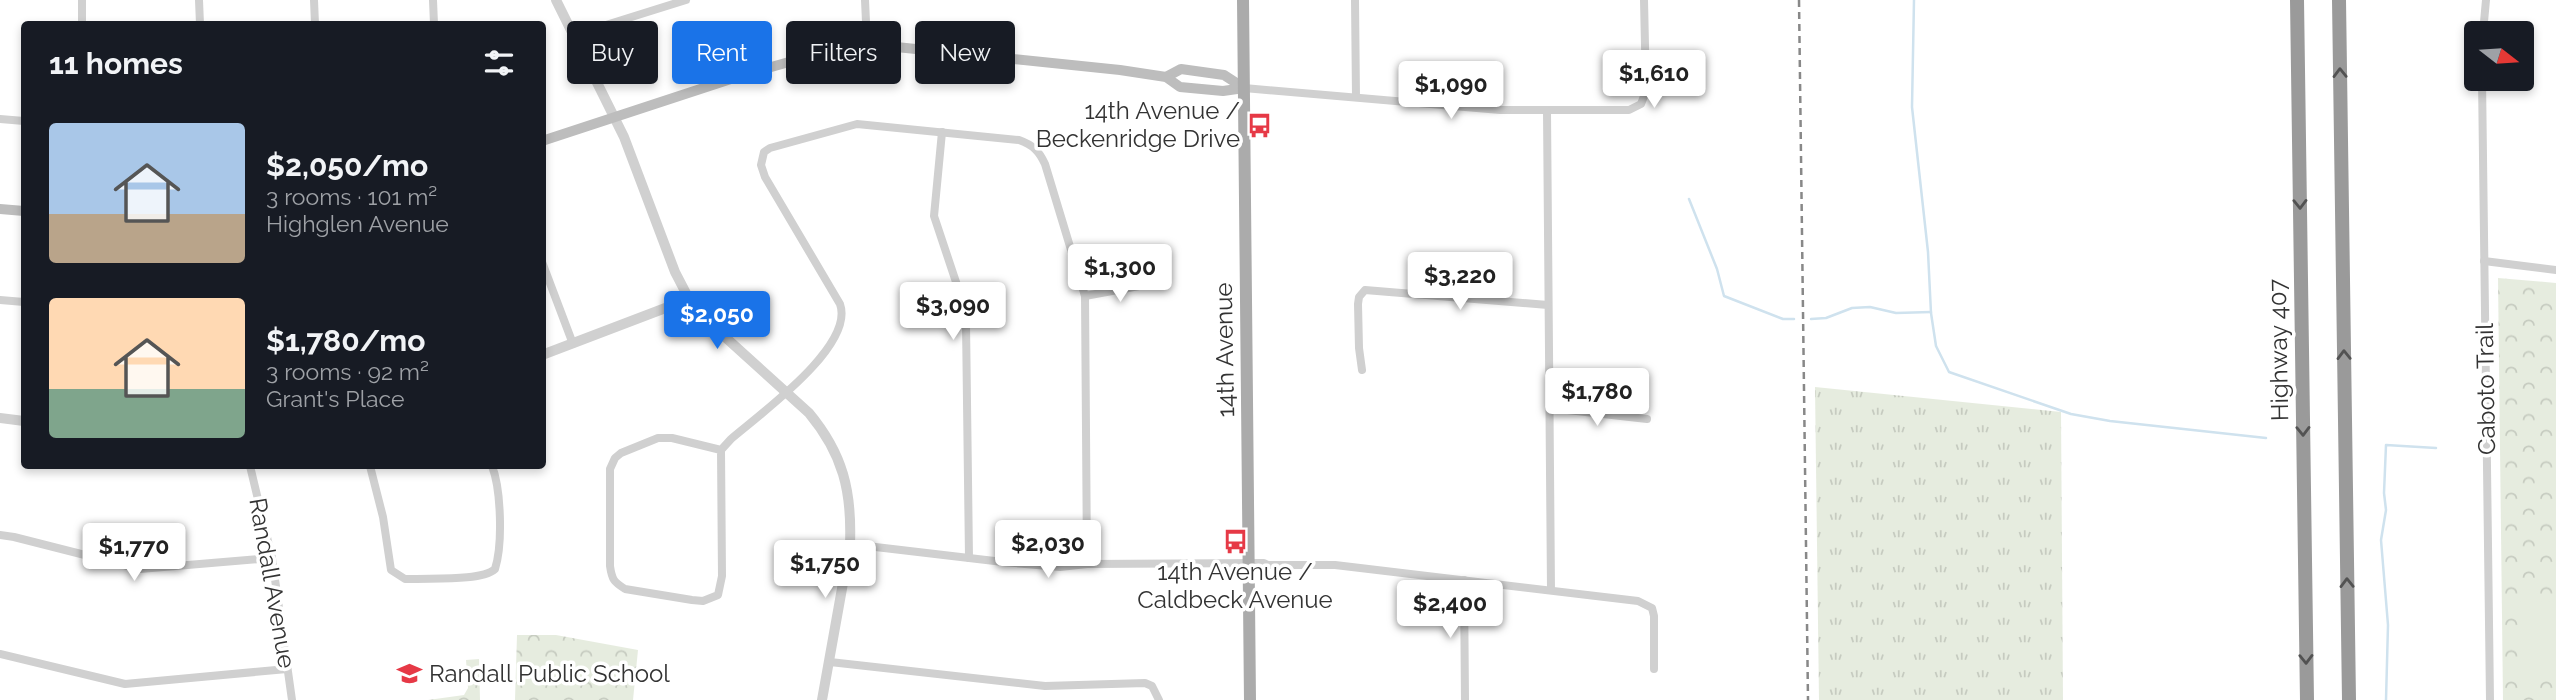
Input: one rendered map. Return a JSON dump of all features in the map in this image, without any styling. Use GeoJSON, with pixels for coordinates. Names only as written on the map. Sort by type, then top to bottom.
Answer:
{"type":"FeatureCollection","features":[{"type":"Feature","properties":{"kind":"highway","name":"Highway 407"},"geometry":{"type":"LineString","coordinates":[[2297,0],[2306,700]]}},
{"type":"Feature","properties":{"kind":"highway"},"geometry":{"type":"LineString","coordinates":[[2339,0],[2349,700]]}},
{"type":"Feature","properties":{"kind":"main road","name":"14th Avenue"},"geometry":{"type":"LineString","coordinates":[[1242,0],[1250,700]]}},
{"type":"Feature","properties":{"kind":"main road"},"geometry":{"type":"LineString","coordinates":[[901,47],[1121,70],[1166,77],[1180,87],[1223,92],[1244,88]]}},
{"type":"Feature","properties":{"kind":"main road"},"geometry":{"type":"LineString","coordinates":[[546,140],[786,63]]}},
{"type":"Feature","properties":{"kind":"main road"},"geometry":{"type":"LineString","coordinates":[[1166,77],[1181,69],[1224,75],[1244,88]]}},
{"type":"Feature","properties":{"kind":"main road"},"geometry":{"type":"LineString","coordinates":[[0,209],[21,211]]}},
{"type":"Feature","properties":{"kind":"street"},"geometry":{"type":"LineString","coordinates":[[82,0],[82,21]]}},
{"type":"Feature","properties":{"kind":"street"},"geometry":{"type":"LineString","coordinates":[[199,0],[200,21]]}},
{"type":"Feature","properties":{"kind":"street"},"geometry":{"type":"LineString","coordinates":[[314,0],[315,21]]}},
{"type":"Feature","properties":{"kind":"street"},"geometry":{"type":"LineString","coordinates":[[433,0],[434,21]]}},
{"type":"Feature","properties":{"kind":"street"},"geometry":{"type":"LineString","coordinates":[[556,0],[567,22]]}},
{"type":"Feature","properties":{"kind":"street"},"geometry":{"type":"LineString","coordinates":[[621,21],[686,0]]}},
{"type":"Feature","properties":{"kind":"street"},"geometry":{"type":"LineString","coordinates":[[865,0],[866,21]]}},
{"type":"Feature","properties":{"kind":"street"},"geometry":{"type":"LineString","coordinates":[[1355,0],[1356,97]]}},
{"type":"Feature","properties":{"kind":"street"},"geometry":{"type":"LineString","coordinates":[[1244,88],[1478,109],[1624,111],[1641,104],[1646,91],[1644,0]]}},
{"type":"Feature","properties":{"kind":"street"},"geometry":{"type":"LineString","coordinates":[[2484,21],[2486,0]]}},
{"type":"Feature","properties":{"kind":"street"},"geometry":{"type":"LineString","coordinates":[[598,84],[615,118],[675,272],[689,299],[714,327],[815,420],[839,458],[849,496],[850,544],[822,700]]}},
{"type":"Feature","properties":{"kind":"street","name":"Caboto Trail"},"geometry":{"type":"LineString","coordinates":[[2482,91],[2490,700]]}},
{"type":"Feature","properties":{"kind":"street"},"geometry":{"type":"LineString","coordinates":[[1547,111],[1552,590]]}},
{"type":"Feature","properties":{"kind":"street"},"geometry":{"type":"LineString","coordinates":[[0,119],[21,121]]}},
{"type":"Feature","properties":{"kind":"street"},"geometry":{"type":"LineString","coordinates":[[721,450],[664,437],[621,453],[615,458],[610,469],[610,566],[616,584],[625,589],[692,600],[703,601],[718,595],[722,576],[721,450],[817,362],[834,342],[843,320],[843,311],[765,177],[761,165],[764,152],[770,148],[857,124],[1019,140],[1031,144],[1040,153],[1085,296],[1087,564]]}},
{"type":"Feature","properties":{"kind":"street"},"geometry":{"type":"LineString","coordinates":[[942,132],[934,216],[966,323],[969,558]]}},
{"type":"Feature","properties":{"kind":"street"},"geometry":{"type":"LineString","coordinates":[[2484,261],[2556,270]]}},
{"type":"Feature","properties":{"kind":"street"},"geometry":{"type":"LineString","coordinates":[[546,273],[573,344]]}},
{"type":"Feature","properties":{"kind":"street"},"geometry":{"type":"LineString","coordinates":[[1085,296],[1150,285]]}},
{"type":"Feature","properties":{"kind":"street"},"geometry":{"type":"LineString","coordinates":[[1363,370],[1359,348],[1358,304],[1359,297],[1365,290],[1548,305]]}},
{"type":"Feature","properties":{"kind":"street"},"geometry":{"type":"LineString","coordinates":[[546,354],[689,299]]}},
{"type":"Feature","properties":{"kind":"street"},"geometry":{"type":"LineString","coordinates":[[0,300],[21,302]]}},
{"type":"Feature","properties":{"kind":"street"},"geometry":{"type":"LineString","coordinates":[[1550,408],[1647,419]]}},
{"type":"Feature","properties":{"kind":"street"},"geometry":{"type":"LineString","coordinates":[[0,418],[21,421]]}},
{"type":"Feature","properties":{"kind":"street","name":"Randall Avenue"},"geometry":{"type":"LineString","coordinates":[[251,469],[272,558],[292,700]]}},
{"type":"Feature","properties":{"kind":"street"},"geometry":{"type":"LineString","coordinates":[[371,469],[391,570],[405,579],[484,575],[495,569],[499,497],[493,469]]}},
{"type":"Feature","properties":{"kind":"street"},"geometry":{"type":"LineString","coordinates":[[0,535],[128,568],[272,558]]}},
{"type":"Feature","properties":{"kind":"street"},"geometry":{"type":"LineString","coordinates":[[850,544],[1060,567],[1087,564],[1335,565],[1646,603],[1652,608],[1654,616],[1654,669]]}},
{"type":"Feature","properties":{"kind":"street"},"geometry":{"type":"LineString","coordinates":[[1464,580],[1465,700]]}},
{"type":"Feature","properties":{"kind":"street"},"geometry":{"type":"LineString","coordinates":[[0,653],[125,684],[287,669]]}},
{"type":"Feature","properties":{"kind":"street"},"geometry":{"type":"LineString","coordinates":[[830,662],[1045,687],[1145,683],[1152,685],[1159,700]]}},
{"type":"Feature","properties":{"kind":"green space"},"geometry":{"type":"Polygon","coordinates":[[[2498,278],[2556,283],[2556,700],[2503,700],[2498,278]]]}},
{"type":"Feature","properties":{"kind":"green space"},"geometry":{"type":"Polygon","coordinates":[[[1815,387],[2061,412],[2063,700],[1819,700],[1815,387]]]}},
{"type":"Feature","properties":{"kind":"green space"},"geometry":{"type":"Polygon","coordinates":[[[2556,601],[2556,675],[2519,675],[2519,602],[2556,601]]]}},
{"type":"Feature","properties":{"kind":"green space"},"geometry":{"type":"Polygon","coordinates":[[[517,635],[556,635],[638,650],[633,700],[515,700],[517,635]]]}},
{"type":"Feature","properties":{"kind":"green space"},"geometry":{"type":"Polygon","coordinates":[[[479,659],[480,700],[428,700],[464,695],[468,688],[466,660],[479,659]]]}},
{"type":"Feature","properties":{"kind":"waterway"},"geometry":{"type":"LineString","coordinates":[[1914,0],[1912,107],[1928,252],[1931,313],[1936,346],[1949,372],[2071,414],[2110,421],[2266,438]]}},
{"type":"Feature","properties":{"kind":"waterway"},"geometry":{"type":"LineString","coordinates":[[1689,199],[1717,269],[1724,296],[1783,319],[1794,319]]}},
{"type":"Feature","properties":{"kind":"waterway"},"geometry":{"type":"LineString","coordinates":[[1811,319],[1826,318],[1852,308],[1870,307],[1896,313],[1931,312]]}},
{"type":"Feature","properties":{"kind":"waterway"},"geometry":{"type":"LineString","coordinates":[[2386,700],[2388,625],[2381,540],[2386,510],[2386,445],[2436,448]]}},
{"type":"Feature","properties":{"kind":"railway"},"geometry":{"type":"LineString","coordinates":[[1799,0],[1808,700]]}},
{"type":"Feature","properties":{"kind":"place","name":"14th Avenue / Beckenridge Drive"},"geometry":{"type":"Point","coordinates":[1260,125]}},
{"type":"Feature","properties":{"kind":"place","name":"14th Avenue / Caldbeck Avenue"},"geometry":{"type":"Point","coordinates":[1235,541]}},
{"type":"Feature","properties":{"kind":"place","name":"Randall Public School"},"geometry":{"type":"Point","coordinates":[409,674]}}]}
